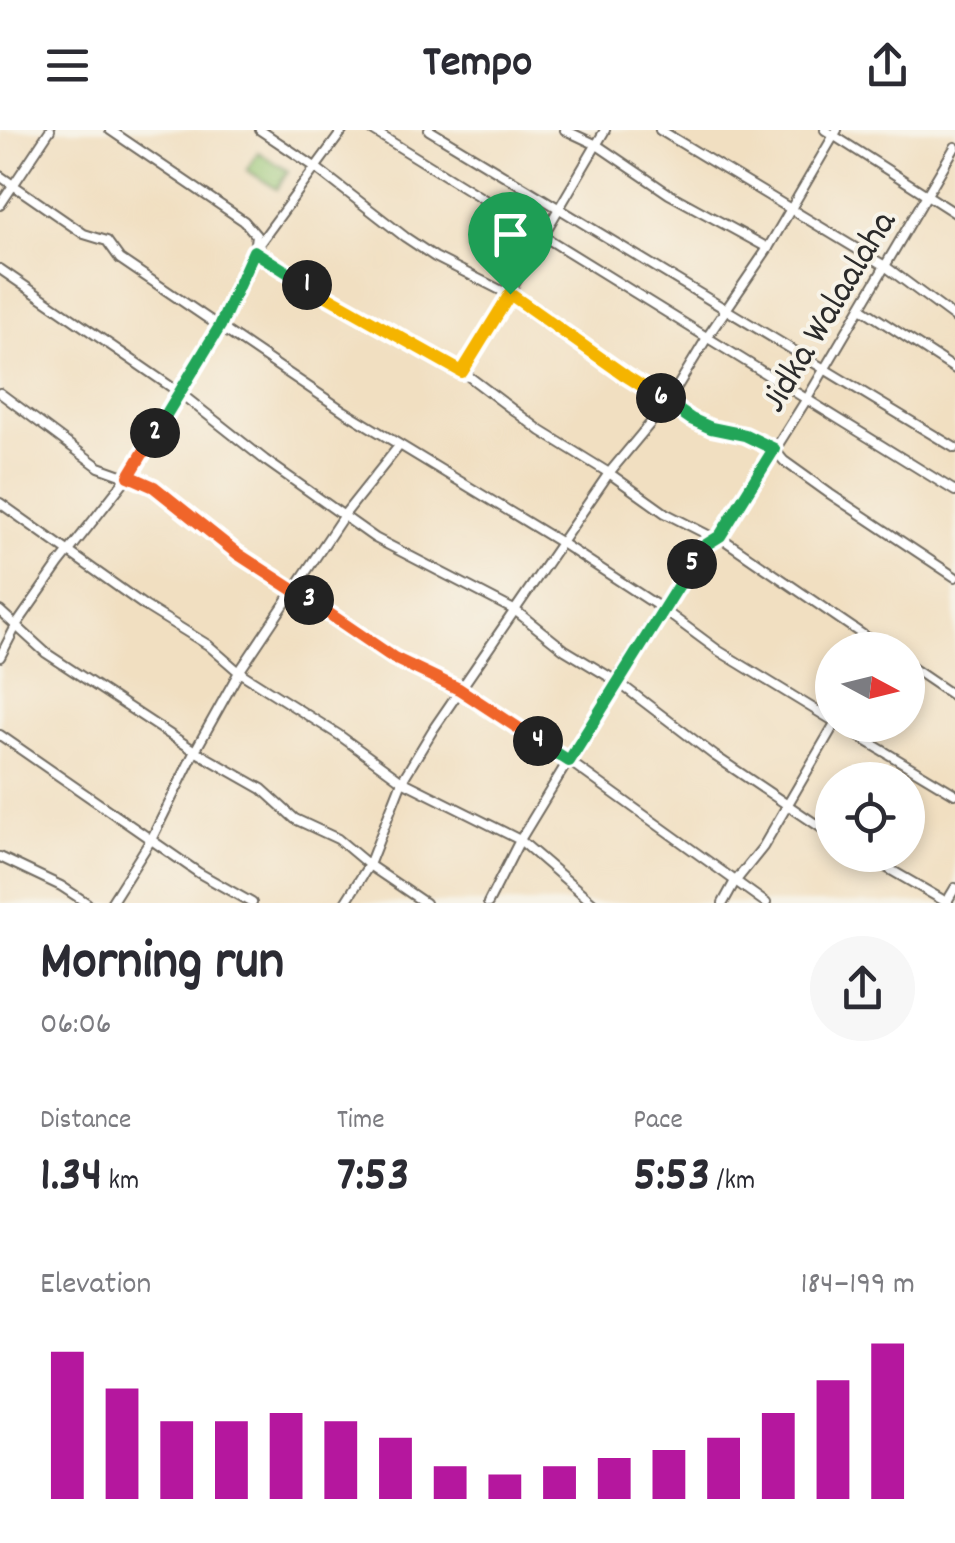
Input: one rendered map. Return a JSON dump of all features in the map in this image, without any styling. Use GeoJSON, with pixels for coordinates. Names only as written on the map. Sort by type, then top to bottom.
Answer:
{"type":"FeatureCollection","features":[{"type":"Feature","properties":{"kind":"street"},"geometry":{"type":"LineString","coordinates":[[0,205],[50,130]]}},
{"type":"Feature","properties":{"kind":"street"},"geometry":{"type":"LineString","coordinates":[[110,130],[244,221],[256,235],[254,251]]}},
{"type":"Feature","properties":{"kind":"street"},"geometry":{"type":"LineString","coordinates":[[260,130],[315,166],[435,257],[510,294],[701,424],[745,435],[774,449],[784,461],[830,494],[955,577]]}},
{"type":"Feature","properties":{"kind":"street"},"geometry":{"type":"LineString","coordinates":[[0,657],[17,624],[69,551],[129,476],[220,326],[254,251],[343,130]]}},
{"type":"Feature","properties":{"kind":"street"},"geometry":{"type":"LineString","coordinates":[[372,130],[955,490]]}},
{"type":"Feature","properties":{"kind":"street"},"geometry":{"type":"LineString","coordinates":[[429,130],[955,448]]}},
{"type":"Feature","properties":{"kind":"street"},"geometry":{"type":"LineString","coordinates":[[565,130],[597,145],[669,194],[768,248]]}},
{"type":"Feature","properties":{"kind":"street"},"geometry":{"type":"LineString","coordinates":[[462,372],[605,130]]}},
{"type":"Feature","properties":{"kind":"street"},"geometry":{"type":"LineString","coordinates":[[660,130],[885,266],[955,318]]}},
{"type":"Feature","properties":{"kind":"street"},"geometry":{"type":"LineString","coordinates":[[345,903],[369,865],[402,781],[459,689],[609,473],[668,402],[768,248],[832,132],[894,177],[955,213]]}},
{"type":"Feature","properties":{"kind":"street","name":"Jidka Walaalaha"},"geometry":{"type":"LineString","coordinates":[[488,903],[520,840],[661,608],[704,546],[717,537],[808,397],[955,148]]}},
{"type":"Feature","properties":{"kind":"street"},"geometry":{"type":"LineString","coordinates":[[0,176],[84,234],[108,241],[120,259],[399,446],[563,544],[719,651],[815,710]]}},
{"type":"Feature","properties":{"kind":"street"},"geometry":{"type":"LineString","coordinates":[[254,251],[462,372],[540,432],[664,512],[717,537],[859,632]]}},
{"type":"Feature","properties":{"kind":"street"},"geometry":{"type":"LineString","coordinates":[[0,269],[180,393],[265,460],[375,538],[516,611],[565,650],[618,682],[656,713],[815,823]]}},
{"type":"Feature","properties":{"kind":"street"},"geometry":{"type":"LineString","coordinates":[[861,308],[955,370]]}},
{"type":"Feature","properties":{"kind":"street"},"geometry":{"type":"LineString","coordinates":[[0,393],[99,467],[154,487],[238,554],[394,658],[459,689],[569,761],[766,903]]}},
{"type":"Feature","properties":{"kind":"street"},"geometry":{"type":"LineString","coordinates":[[111,903],[152,838],[194,751],[239,672],[344,515],[399,446]]}},
{"type":"Feature","properties":{"kind":"street"},"geometry":{"type":"LineString","coordinates":[[0,503],[145,606],[208,645],[239,672],[402,781],[520,840],[594,903]]}},
{"type":"Feature","properties":{"kind":"street"},"geometry":{"type":"LineString","coordinates":[[0,611],[46,652],[194,751],[262,789],[295,819],[338,839],[425,903]]}},
{"type":"Feature","properties":{"kind":"street"},"geometry":{"type":"LineString","coordinates":[[925,677],[955,698]]}},
{"type":"Feature","properties":{"kind":"street"},"geometry":{"type":"LineString","coordinates":[[0,735],[199,873],[252,903]]}},
{"type":"Feature","properties":{"kind":"street"},"geometry":{"type":"LineString","coordinates":[[723,903],[762,847],[825,742]]}},
{"type":"Feature","properties":{"kind":"street"},"geometry":{"type":"LineString","coordinates":[[868,742],[955,794]]}},
{"type":"Feature","properties":{"kind":"street"},"geometry":{"type":"LineString","coordinates":[[0,857],[88,903]]}},
{"type":"Feature","properties":{"kind":"street"},"geometry":{"type":"LineString","coordinates":[[894,872],[947,903],[955,888]]}},
{"type":"Feature","properties":{"kind":"green space"},"geometry":{"type":"Polygon","coordinates":[[[258,152],[288,171],[277,189],[247,170],[258,152]]]}},
{"type":"Feature","properties":{"kind":"route"},"geometry":{"type":"LineString","coordinates":[[254,251],[462,372],[510,294],[691,419],[724,432],[745,435],[774,449],[720,536],[704,546],[661,608],[569,761],[459,689],[394,658],[257,568],[154,487],[129,476],[220,326],[254,251]]}}]}
